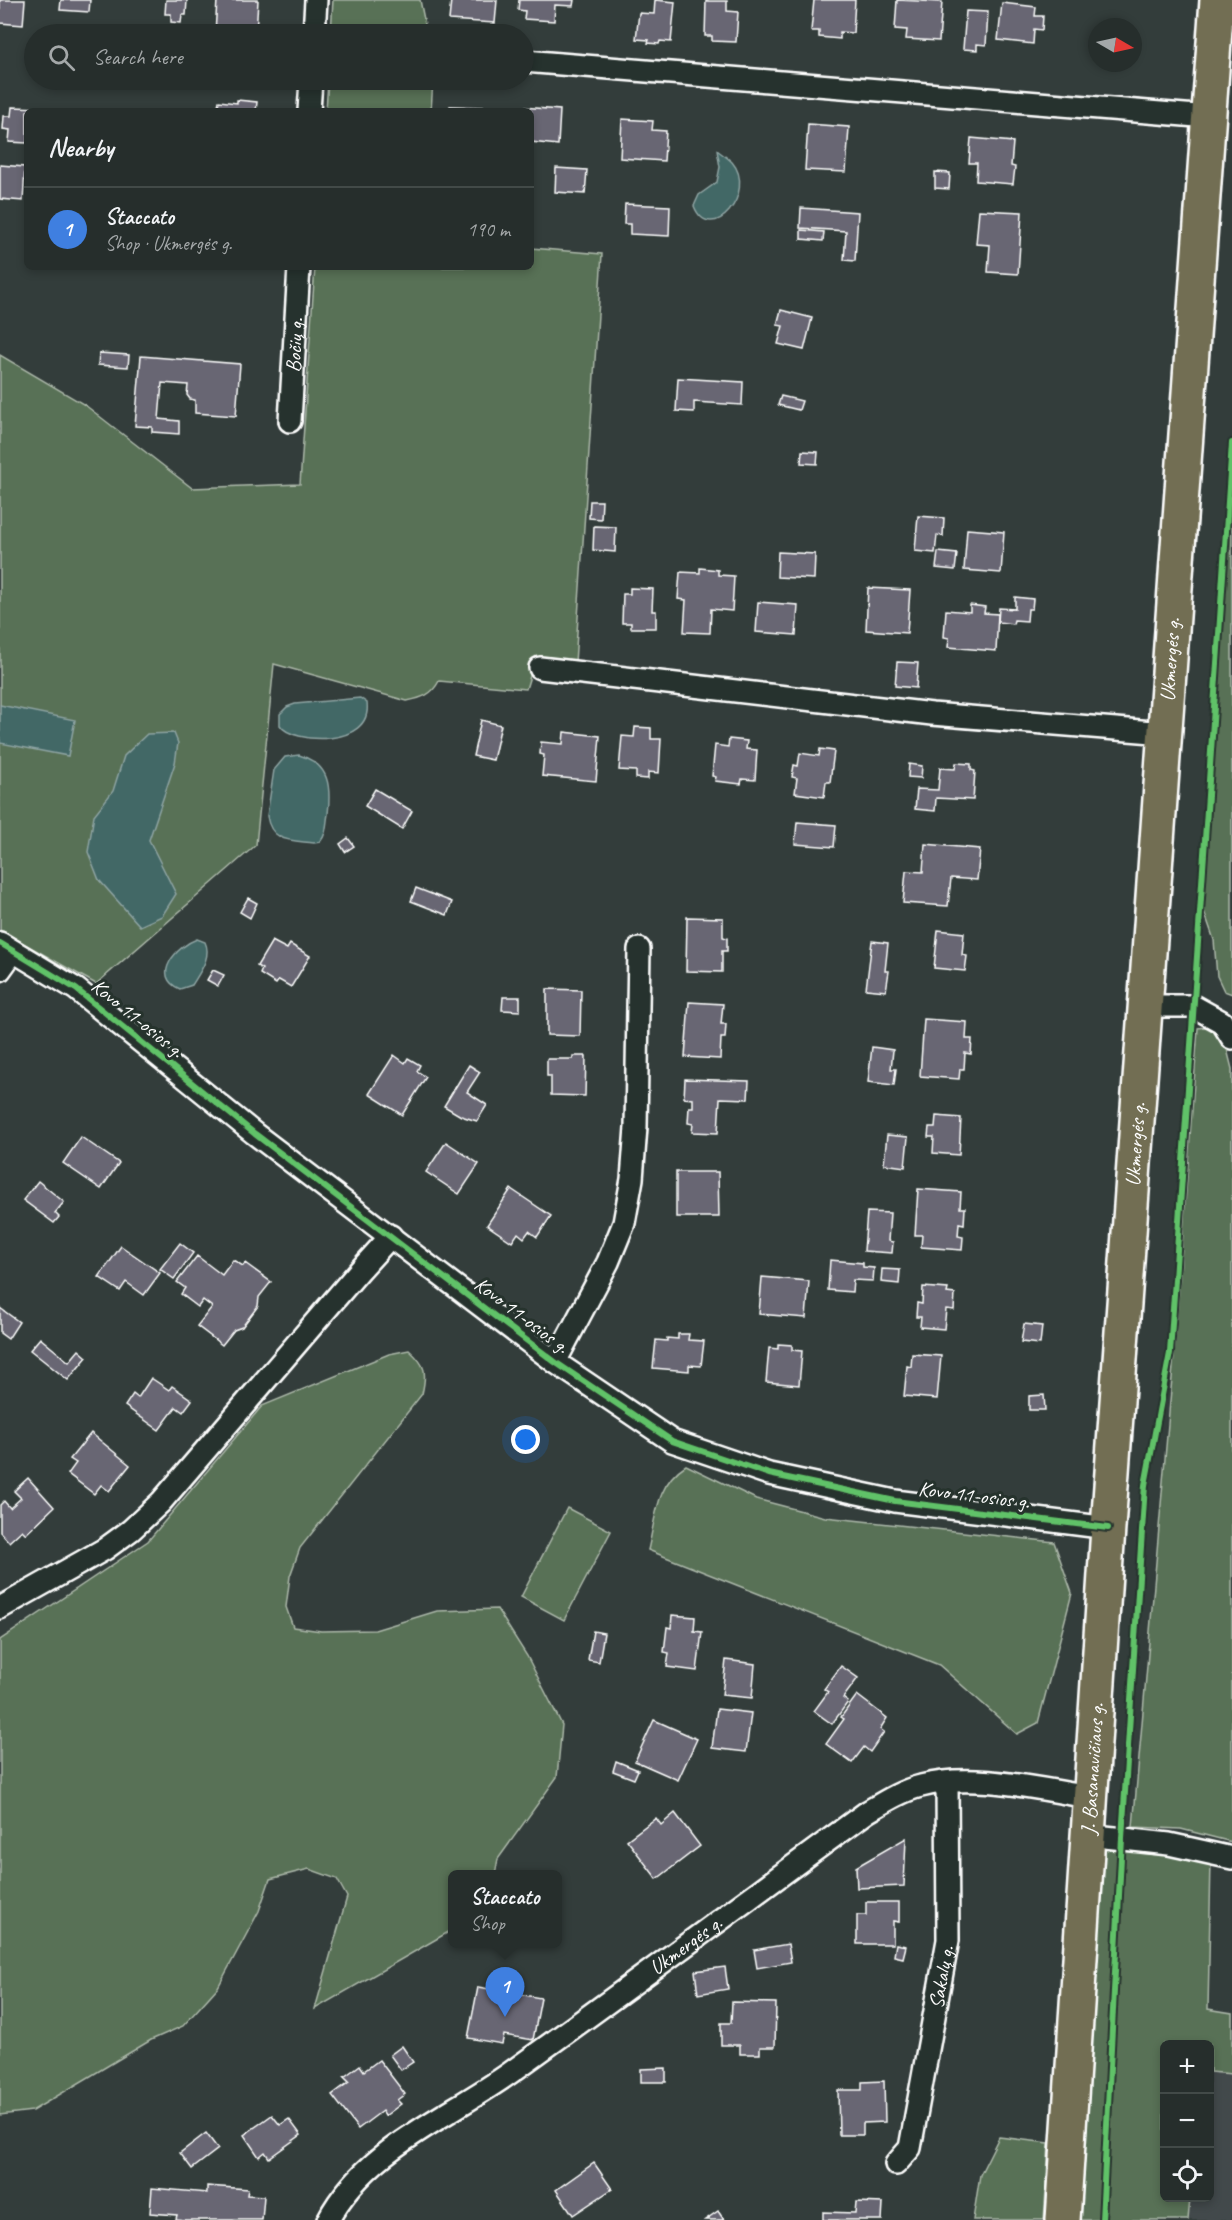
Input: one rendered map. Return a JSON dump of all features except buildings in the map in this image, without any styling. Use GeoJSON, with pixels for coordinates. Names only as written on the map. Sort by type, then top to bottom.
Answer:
{"type":"FeatureCollection","features":[{"type":"Feature","properties":{"kind":"highway","name":"Ukmergės g."},"geometry":{"type":"LineString","coordinates":[[1123,1319],[1217,0]]}},
{"type":"Feature","properties":{"kind":"highway","name":"J. Basanavičiaus g."},"geometry":{"type":"LineString","coordinates":[[1064,2220],[1087,1834],[1123,1319]]}},
{"type":"Feature","properties":{"kind":"street"},"geometry":{"type":"LineString","coordinates":[[315,24],[316,0]]}},
{"type":"Feature","properties":{"kind":"street"},"geometry":{"type":"LineString","coordinates":[[534,62],[1209,117]]}},
{"type":"Feature","properties":{"kind":"street"},"geometry":{"type":"LineString","coordinates":[[309,108],[310,90]]}},
{"type":"Feature","properties":{"kind":"street","name":"Bočių g."},"geometry":{"type":"LineString","coordinates":[[290,421],[300,270]]}},
{"type":"Feature","properties":{"kind":"street"},"geometry":{"type":"LineString","coordinates":[[540,668],[932,714],[1165,733]]}},
{"type":"Feature","properties":{"kind":"street"},"geometry":{"type":"LineString","coordinates":[[0,970],[7,947]]}},
{"type":"Feature","properties":{"kind":"street","name":"Kovo 11-osios g."},"geometry":{"type":"LineString","coordinates":[[7,947],[76,989],[255,1134],[555,1362],[672,1441],[769,1474],[895,1501],[1108,1528]]}},
{"type":"Feature","properties":{"kind":"street"},"geometry":{"type":"LineString","coordinates":[[555,1362],[608,1262],[624,1223],[632,1179],[636,1127],[639,950]]}},
{"type":"Feature","properties":{"kind":"street"},"geometry":{"type":"LineString","coordinates":[[1145,1006],[1193,1006],[1222,1022],[1232,1038]]}},
{"type":"Feature","properties":{"kind":"street"},"geometry":{"type":"LineString","coordinates":[[0,1608],[105,1549],[154,1509],[391,1236]]}},
{"type":"Feature","properties":{"kind":"street","name":"Ukmergės g."},"geometry":{"type":"LineString","coordinates":[[328,2220],[364,2171],[402,2141],[504,2077],[867,1812],[895,1795],[921,1786],[947,1782],[982,1782],[1090,1797]]}},
{"type":"Feature","properties":{"kind":"street","name":"Sakalų g."},"geometry":{"type":"LineString","coordinates":[[896,2164],[910,2148],[948,1940],[947,1782]]}},
{"type":"Feature","properties":{"kind":"street"},"geometry":{"type":"LineString","coordinates":[[1087,1834],[1169,1844],[1232,1858]]}},
{"type":"Feature","properties":{"kind":"shaded area"},"geometry":{"type":"Polygon","coordinates":[[[1214,2072],[1232,2074],[1232,2220],[1188,2220],[1190,2202],[1214,2202],[1214,2072]]]}},
{"type":"Feature","properties":{"kind":"green space"},"geometry":{"type":"Polygon","coordinates":[[[333,0],[420,0],[425,24],[332,24],[333,0]]]}},
{"type":"Feature","properties":{"kind":"green space"},"geometry":{"type":"Polygon","coordinates":[[[327,90],[432,90],[431,108],[326,108],[327,90]]]}},
{"type":"Feature","properties":{"kind":"green space"},"geometry":{"type":"Polygon","coordinates":[[[534,248],[602,254],[575,663],[535,660],[526,689],[439,681],[426,695],[407,701],[274,664],[256,845],[96,984],[0,930],[0,355],[85,405],[192,488],[300,484],[315,270],[534,270],[534,248]]]}},
{"type":"Feature","properties":{"kind":"green space"},"geometry":{"type":"Polygon","coordinates":[[[1232,501],[1232,994],[1224,991],[1217,976],[1214,940],[1203,908],[1232,501]]]}},
{"type":"Feature","properties":{"kind":"green space"},"geometry":{"type":"Polygon","coordinates":[[[1213,1026],[1225,1041],[1232,1069],[1232,1842],[1181,1829],[1133,1827],[1174,1355],[1198,1028],[1213,1026]]]}},
{"type":"Feature","properties":{"kind":"green space"},"geometry":{"type":"Polygon","coordinates":[[[409,1350],[419,1360],[425,1374],[422,1394],[300,1548],[290,1576],[286,1607],[293,1627],[321,1631],[375,1630],[437,1611],[497,1609],[527,1656],[562,1725],[557,1777],[498,1859],[496,1870],[448,1870],[448,1932],[315,2009],[347,1897],[337,1879],[309,1869],[270,1879],[259,1911],[218,1987],[183,2026],[151,2040],[32,2111],[0,2115],[0,1640],[148,1541],[262,1406],[389,1354],[409,1350]]]}},
{"type":"Feature","properties":{"kind":"green space"},"geometry":{"type":"Polygon","coordinates":[[[686,1465],[756,1499],[825,1517],[1054,1542],[1072,1593],[1038,1723],[1017,1734],[939,1665],[648,1550],[663,1492],[676,1473],[686,1465]]]}},
{"type":"Feature","properties":{"kind":"green space"},"geometry":{"type":"Polygon","coordinates":[[[567,1508],[611,1531],[564,1620],[521,1597],[567,1508]]]}},
{"type":"Feature","properties":{"kind":"green space"},"geometry":{"type":"Polygon","coordinates":[[[1134,1847],[1211,1860],[1208,2009],[1232,2013],[1232,2074],[1214,2072],[1214,2040],[1160,2040],[1160,2202],[1190,2202],[1188,2220],[1080,2220],[1103,1848],[1134,1847]]]}},
{"type":"Feature","properties":{"kind":"green space"},"geometry":{"type":"Polygon","coordinates":[[[999,2137],[1049,2143],[1044,2220],[973,2220],[980,2175],[999,2137]]]}},
{"type":"Feature","properties":{"kind":"water"},"geometry":{"type":"Polygon","coordinates":[[[717,150],[732,162],[739,174],[739,187],[736,200],[729,211],[711,221],[702,217],[694,206],[699,195],[717,182],[720,167],[717,150]]]}},
{"type":"Feature","properties":{"kind":"water"},"geometry":{"type":"Polygon","coordinates":[[[360,698],[367,703],[365,718],[357,728],[345,735],[330,738],[299,736],[280,725],[280,714],[287,707],[295,704],[360,698]]]}},
{"type":"Feature","properties":{"kind":"water"},"geometry":{"type":"Polygon","coordinates":[[[0,705],[75,720],[68,756],[0,743],[0,705]]]}},
{"type":"Feature","properties":{"kind":"water"},"geometry":{"type":"Polygon","coordinates":[[[174,733],[178,743],[175,763],[149,840],[176,894],[162,916],[140,926],[99,880],[88,852],[94,815],[113,791],[124,756],[147,734],[174,733]]]}},
{"type":"Feature","properties":{"kind":"water"},"geometry":{"type":"Polygon","coordinates":[[[299,755],[317,764],[323,771],[328,786],[329,804],[326,825],[320,842],[291,840],[278,836],[269,825],[267,816],[274,770],[285,757],[299,755]]]}},
{"type":"Feature","properties":{"kind":"water"},"geometry":{"type":"Polygon","coordinates":[[[197,939],[205,942],[206,959],[192,985],[180,989],[167,977],[167,969],[175,954],[197,939]]]}},
{"type":"Feature","properties":{"kind":"cycle path"},"geometry":{"type":"LineString","coordinates":[[1102,2220],[1122,1838],[1145,1485],[1170,1353],[1232,443]]}},
{"type":"Feature","properties":{"kind":"cycle path"},"geometry":{"type":"LineString","coordinates":[[0,943],[76,989],[255,1134],[555,1362],[672,1441],[769,1474],[895,1501],[1108,1528]]}},
{"type":"Feature","properties":{"kind":"place","name":"Staccato"},"geometry":{"type":"Point","coordinates":[505,2017]}}]}
